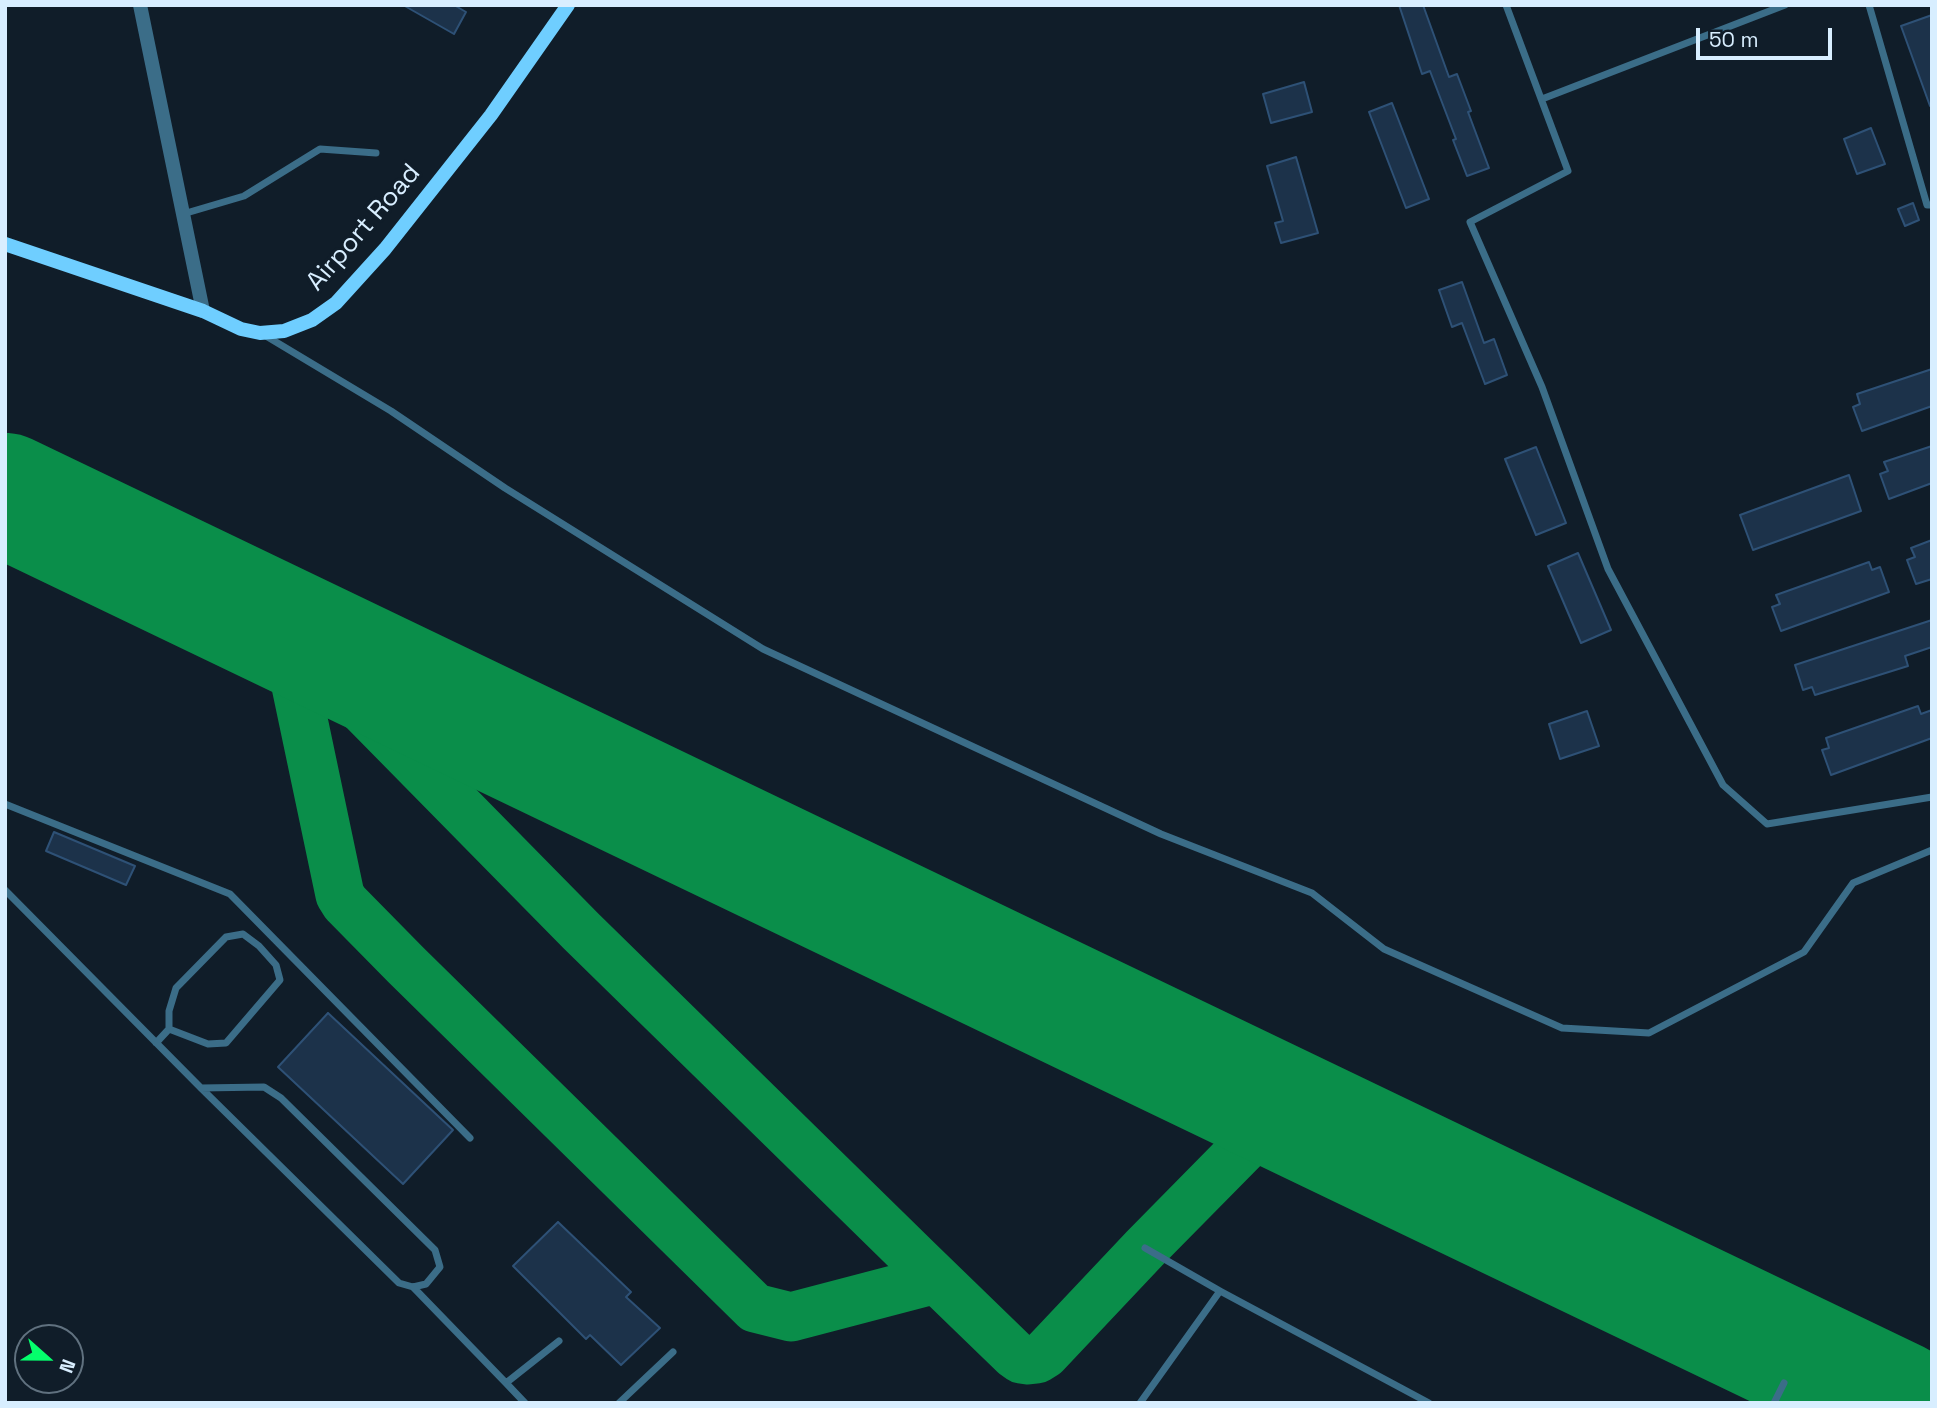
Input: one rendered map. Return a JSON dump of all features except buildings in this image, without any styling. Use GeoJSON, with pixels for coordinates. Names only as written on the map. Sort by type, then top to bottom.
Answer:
{"type":"FeatureCollection","features":[{"type":"Feature","properties":{"kind":"main road","name":"Airport Road"},"geometry":{"type":"LineString","coordinates":[[5,244],[203,311],[241,329],[261,333],[284,331],[312,320],[336,303],[384,249],[491,115],[568,5]]}},
{"type":"Feature","properties":{"kind":"street"},"geometry":{"type":"LineString","coordinates":[[140,5],[203,311]]}},
{"type":"Feature","properties":{"kind":"lane"},"geometry":{"type":"LineString","coordinates":[[1506,5],[1568,171],[1470,222],[1542,387],[1608,569],[1723,785],[1767,824],[1932,797]]}},
{"type":"Feature","properties":{"kind":"lane"},"geometry":{"type":"LineString","coordinates":[[1542,99],[1785,5]]}},
{"type":"Feature","properties":{"kind":"lane"},"geometry":{"type":"LineString","coordinates":[[1869,5],[1927,205],[1932,205]]}},
{"type":"Feature","properties":{"kind":"lane"},"geometry":{"type":"LineString","coordinates":[[183,214],[244,196],[320,149],[376,153]]}},
{"type":"Feature","properties":{"kind":"lane"},"geometry":{"type":"LineString","coordinates":[[261,333],[391,411],[505,488],[763,649],[1161,834],[1312,894],[1384,949],[1562,1028],[1649,1033],[1804,952],[1853,883],[1932,850]]}},
{"type":"Feature","properties":{"kind":"lane"},"geometry":{"type":"LineString","coordinates":[[5,804],[230,894],[470,1138]]}},
{"type":"Feature","properties":{"kind":"lane"},"geometry":{"type":"LineString","coordinates":[[5,890],[201,1088],[399,1283],[413,1287],[426,1284],[440,1267],[435,1250],[281,1097],[264,1087],[201,1088]]}},
{"type":"Feature","properties":{"kind":"lane"},"geometry":{"type":"LineString","coordinates":[[156,1043],[169,1029],[169,1011],[176,988],[226,937],[243,934],[259,946],[276,965],[280,980],[226,1043],[208,1044],[169,1029]]}},
{"type":"Feature","properties":{"kind":"lane"},"geometry":{"type":"LineString","coordinates":[[1146,1248],[1220,1291],[1430,1403]]}},
{"type":"Feature","properties":{"kind":"lane"},"geometry":{"type":"LineString","coordinates":[[413,1287],[524,1403]]}},
{"type":"Feature","properties":{"kind":"lane"},"geometry":{"type":"LineString","coordinates":[[1140,1403],[1220,1291]]}},
{"type":"Feature","properties":{"kind":"lane"},"geometry":{"type":"LineString","coordinates":[[506,1383],[558,1341]]}},
{"type":"Feature","properties":{"kind":"lane"},"geometry":{"type":"LineString","coordinates":[[619,1403],[673,1352]]}},
{"type":"Feature","properties":{"kind":"lane"},"geometry":{"type":"LineString","coordinates":[[1774,1403],[1784,1383]]}},
{"type":"Feature","properties":{"kind":"taxiway"},"geometry":{"type":"LineString","coordinates":[[284,629],[581,931],[1021,1359],[1037,1359],[1045,1354],[1283,1108]]}},
{"type":"Feature","properties":{"kind":"taxiway"},"geometry":{"type":"LineString","coordinates":[[284,629],[340,895],[406,965],[755,1308],[791,1317],[936,1279]]}},
{"type":"Feature","properties":{"kind":"runway"},"geometry":{"type":"LineString","coordinates":[[5,495],[1897,1403]]}}]}
